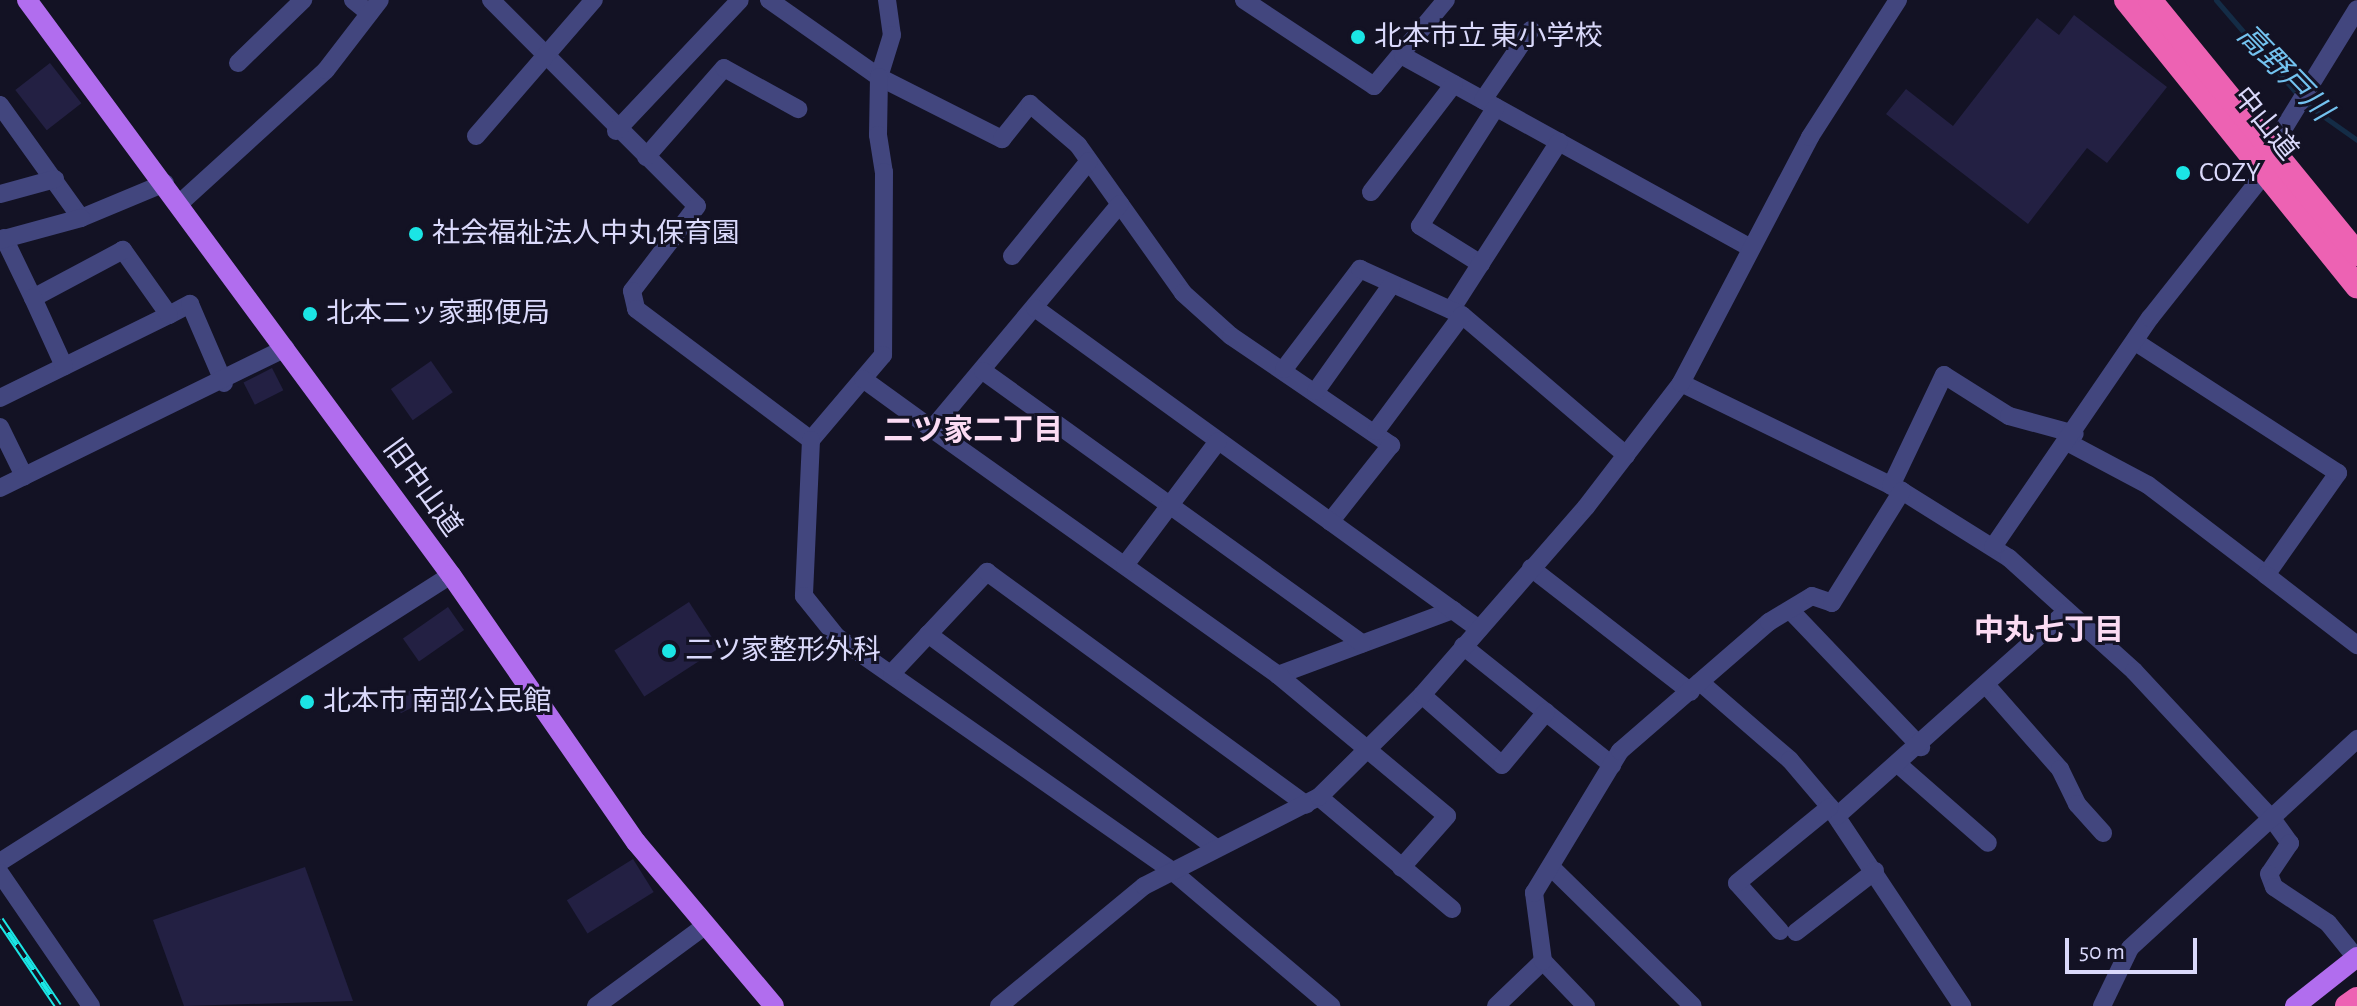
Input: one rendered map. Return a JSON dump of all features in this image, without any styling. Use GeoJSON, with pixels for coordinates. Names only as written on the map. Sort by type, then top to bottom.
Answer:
{"type":"FeatureCollection","features":[{"type":"Feature","properties":{"kind":"highway","name":"中山道"},"geometry":{"type":"LineString","coordinates":[[2126,0],[2268,161],[2357,254]]}},
{"type":"Feature","properties":{"kind":"highway","name":"中山道"},"geometry":{"type":"LineString","coordinates":[[2150,0],[2357,286]]}},
{"type":"Feature","properties":{"kind":"highway"},"geometry":{"type":"LineString","coordinates":[[2347,1006],[2357,999]]}},
{"type":"Feature","properties":{"kind":"main road","name":"旧中山道"},"geometry":{"type":"LineString","coordinates":[[27,0],[180,203],[451,575],[636,842],[774,1006]]}},
{"type":"Feature","properties":{"kind":"main road"},"geometry":{"type":"LineString","coordinates":[[2295,1006],[2357,958]]}},
{"type":"Feature","properties":{"kind":"street"},"geometry":{"type":"LineString","coordinates":[[238,63],[303,0]]}},
{"type":"Feature","properties":{"kind":"street"},"geometry":{"type":"LineString","coordinates":[[180,203],[326,70],[374,7],[353,0]]}},
{"type":"Feature","properties":{"kind":"street"},"geometry":{"type":"LineString","coordinates":[[491,0],[551,58],[616,131],[697,206],[632,291],[636,309],[811,440]]}},
{"type":"Feature","properties":{"kind":"street"},"geometry":{"type":"LineString","coordinates":[[616,131],[740,0]]}},
{"type":"Feature","properties":{"kind":"street"},"geometry":{"type":"LineString","coordinates":[[769,0],[879,77],[1002,139],[1030,104],[1089,161],[1183,293],[1284,369],[1376,431],[1391,445],[1330,522]]}},
{"type":"Feature","properties":{"kind":"street"},"geometry":{"type":"LineString","coordinates":[[887,0],[892,35],[879,77],[883,355],[811,440],[804,596],[837,637],[1172,871],[1331,1006]]}},
{"type":"Feature","properties":{"kind":"street"},"geometry":{"type":"LineString","coordinates":[[1244,0],[1374,86],[1403,56],[1446,0]]}},
{"type":"Feature","properties":{"kind":"street"},"geometry":{"type":"LineString","coordinates":[[999,1006],[1172,871],[1213,846],[1313,801],[1371,749],[1422,695],[1626,455],[1681,383],[1751,248],[1898,0]]}},
{"type":"Feature","properties":{"kind":"street"},"geometry":{"type":"LineString","coordinates":[[476,136],[551,58],[590,1]]}},
{"type":"Feature","properties":{"kind":"street"},"geometry":{"type":"LineString","coordinates":[[1993,547],[2268,161],[2357,9]]}},
{"type":"Feature","properties":{"kind":"street"},"geometry":{"type":"LineString","coordinates":[[1481,264],[1420,226],[1531,30]]}},
{"type":"Feature","properties":{"kind":"street"},"geometry":{"type":"LineString","coordinates":[[1403,56],[1751,248]]}},
{"type":"Feature","properties":{"kind":"street"},"geometry":{"type":"LineString","coordinates":[[646,157],[724,68],[798,109]]}},
{"type":"Feature","properties":{"kind":"street"},"geometry":{"type":"LineString","coordinates":[[1371,192],[1454,84]]}},
{"type":"Feature","properties":{"kind":"street"},"geometry":{"type":"LineString","coordinates":[[4,115],[55,179],[81,218]]}},
{"type":"Feature","properties":{"kind":"street"},"geometry":{"type":"LineString","coordinates":[[1376,431],[1457,312],[1481,264],[1559,142]]}},
{"type":"Feature","properties":{"kind":"street"},"geometry":{"type":"LineString","coordinates":[[1012,256],[1089,161]]}},
{"type":"Feature","properties":{"kind":"street"},"geometry":{"type":"LineString","coordinates":[[0,194],[55,179]]}},
{"type":"Feature","properties":{"kind":"street"},"geometry":{"type":"LineString","coordinates":[[64,366],[2,239],[81,218],[165,183]]}},
{"type":"Feature","properties":{"kind":"street"},"geometry":{"type":"LineString","coordinates":[[932,429],[1120,204]]}},
{"type":"Feature","properties":{"kind":"street"},"geometry":{"type":"LineString","coordinates":[[33,298],[123,250],[169,315]]}},
{"type":"Feature","properties":{"kind":"street"},"geometry":{"type":"LineString","coordinates":[[1284,369],[1360,269],[1457,312],[1626,455]]}},
{"type":"Feature","properties":{"kind":"street"},"geometry":{"type":"LineString","coordinates":[[1316,391],[1392,284]]}},
{"type":"Feature","properties":{"kind":"street"},"geometry":{"type":"LineString","coordinates":[[0,398],[190,304],[224,383]]}},
{"type":"Feature","properties":{"kind":"street"},"geometry":{"type":"LineString","coordinates":[[1035,308],[1479,629]]}},
{"type":"Feature","properties":{"kind":"street"},"geometry":{"type":"LineString","coordinates":[[2137,343],[2338,473],[2266,575]]}},
{"type":"Feature","properties":{"kind":"street"},"geometry":{"type":"LineString","coordinates":[[0,488],[224,383],[286,348]]}},
{"type":"Feature","properties":{"kind":"street"},"geometry":{"type":"LineString","coordinates":[[983,371],[1172,503],[1362,643]]}},
{"type":"Feature","properties":{"kind":"street"},"geometry":{"type":"LineString","coordinates":[[1586,1006],[1543,961],[1534,893],[1554,870],[1612,765],[1696,687],[1790,610],[1812,596],[1832,603],[1896,489],[1944,375],[2009,416],[2072,439],[2148,485],[2357,645]]}},
{"type":"Feature","properties":{"kind":"street"},"geometry":{"type":"LineString","coordinates":[[863,379],[1278,675],[1371,749],[1447,816],[1401,868]]}},
{"type":"Feature","properties":{"kind":"street"},"geometry":{"type":"LineString","coordinates":[[1681,383],[1896,489],[1993,547],[2134,671],[2273,820],[2290,843],[2269,874],[2274,887],[2328,923],[2357,958]]}},
{"type":"Feature","properties":{"kind":"street"},"geometry":{"type":"LineString","coordinates":[[0,427],[24,476]]}},
{"type":"Feature","properties":{"kind":"street"},"geometry":{"type":"LineString","coordinates":[[1125,565],[1218,441]]}},
{"type":"Feature","properties":{"kind":"street"},"geometry":{"type":"LineString","coordinates":[[1531,568],[1696,687],[1790,760],[1833,812],[1875,871],[1964,1005]]}},
{"type":"Feature","properties":{"kind":"street"},"geometry":{"type":"LineString","coordinates":[[892,673],[987,572],[1313,801],[1452,909]]}},
{"type":"Feature","properties":{"kind":"street"},"geometry":{"type":"LineString","coordinates":[[0,862],[451,575]]}},
{"type":"Feature","properties":{"kind":"street"},"geometry":{"type":"LineString","coordinates":[[1278,675],[1453,610]]}},
{"type":"Feature","properties":{"kind":"street"},"geometry":{"type":"LineString","coordinates":[[1790,610],[1921,747]]}},
{"type":"Feature","properties":{"kind":"street"},"geometry":{"type":"LineString","coordinates":[[1875,871],[1788,932],[1737,883],[1921,747],[2066,612]]}},
{"type":"Feature","properties":{"kind":"street"},"geometry":{"type":"LineString","coordinates":[[928,634],[1213,846]]}},
{"type":"Feature","properties":{"kind":"street"},"geometry":{"type":"LineString","coordinates":[[1463,646],[1612,765]]}},
{"type":"Feature","properties":{"kind":"street"},"geometry":{"type":"LineString","coordinates":[[1987,686],[2060,769],[2077,804],[2103,833]]}},
{"type":"Feature","properties":{"kind":"street"},"geometry":{"type":"LineString","coordinates":[[1422,695],[1502,765],[1546,712]]}},
{"type":"Feature","properties":{"kind":"street"},"geometry":{"type":"LineString","coordinates":[[2102,1006],[2130,948],[2273,820],[2357,739]]}},
{"type":"Feature","properties":{"kind":"street"},"geometry":{"type":"LineString","coordinates":[[1899,765],[1988,843]]}},
{"type":"Feature","properties":{"kind":"street"},"geometry":{"type":"LineString","coordinates":[[1554,870],[1693,1006]]}},
{"type":"Feature","properties":{"kind":"street"},"geometry":{"type":"LineString","coordinates":[[0,873],[91,1006]]}},
{"type":"Feature","properties":{"kind":"street"},"geometry":{"type":"LineString","coordinates":[[596,1006],[705,926]]}},
{"type":"Feature","properties":{"kind":"street"},"geometry":{"type":"LineString","coordinates":[[1496,1006],[1543,961]]}},
{"type":"Feature","properties":{"kind":"building"},"geometry":{"type":"Polygon","coordinates":[[[2074,15],[2167,87],[2107,163],[2087,148],[2028,224],[1886,114],[1906,89],[1953,126],[2037,18],[2059,35],[2074,15]]]}},
{"type":"Feature","properties":{"kind":"building"},"geometry":{"type":"Polygon","coordinates":[[[50,63],[81,103],[47,130],[15,90],[50,63]]]}},
{"type":"Feature","properties":{"kind":"building"},"geometry":{"type":"Polygon","coordinates":[[[431,361],[453,392],[413,420],[391,389],[431,361]]]}},
{"type":"Feature","properties":{"kind":"building"},"geometry":{"type":"Polygon","coordinates":[[[272,368],[283,390],[255,405],[243,383],[272,368]]]}},
{"type":"Feature","properties":{"kind":"building","name":"二ツ家整形外科"},"geometry":{"type":"Polygon","coordinates":[[[689,602],[719,648],[644,697],[614,650],[689,602]]]}},
{"type":"Feature","properties":{"kind":"building"},"geometry":{"type":"Polygon","coordinates":[[[448,607],[464,630],[419,661],[403,639],[448,607]]]}},
{"type":"Feature","properties":{"kind":"building"},"geometry":{"type":"Polygon","coordinates":[[[423,684],[430,698],[401,713],[394,699],[423,684]]]}},
{"type":"Feature","properties":{"kind":"building"},"geometry":{"type":"Polygon","coordinates":[[[633,859],[654,892],[588,933],[567,900],[633,859]]]}},
{"type":"Feature","properties":{"kind":"building"},"geometry":{"type":"Polygon","coordinates":[[[305,867],[353,1001],[184,1006],[153,920],[305,867]]]}},
{"type":"Feature","properties":{"kind":"waterway","name":"高野戸川"},"geometry":{"type":"LineString","coordinates":[[2216,0],[2299,96]]}},
{"type":"Feature","properties":{"kind":"waterway","name":"高野戸川"},"geometry":{"type":"LineString","coordinates":[[2306,104],[2357,140]]}},
{"type":"Feature","properties":{"kind":"railway"},"geometry":{"type":"LineString","coordinates":[[0,920],[58,1006]]}},
{"type":"Feature","properties":{"kind":"place","name":"北本市立 東小学校"},"geometry":{"type":"Point","coordinates":[1358,37]}},
{"type":"Feature","properties":{"kind":"place","name":"COZY"},"geometry":{"type":"Point","coordinates":[2183,173]}},
{"type":"Feature","properties":{"kind":"place","name":"社会福祉法人中丸保育園"},"geometry":{"type":"Point","coordinates":[416,234]}},
{"type":"Feature","properties":{"kind":"place","name":"北本二ッ家郵便局"},"geometry":{"type":"Point","coordinates":[310,314]}},
{"type":"Feature","properties":{"kind":"place","name":"二ツ家整形外科"},"geometry":{"type":"Point","coordinates":[669,651]}},
{"type":"Feature","properties":{"kind":"place","name":"北本市 南部公民館"},"geometry":{"type":"Point","coordinates":[307,702]}},
{"type":"Feature","properties":{"kind":"district","name":"二ツ家二丁目"},"geometry":{"type":"Point","coordinates":[973,431]}},
{"type":"Feature","properties":{"kind":"district","name":"中丸七丁目"},"geometry":{"type":"Point","coordinates":[2049,631]}}]}
